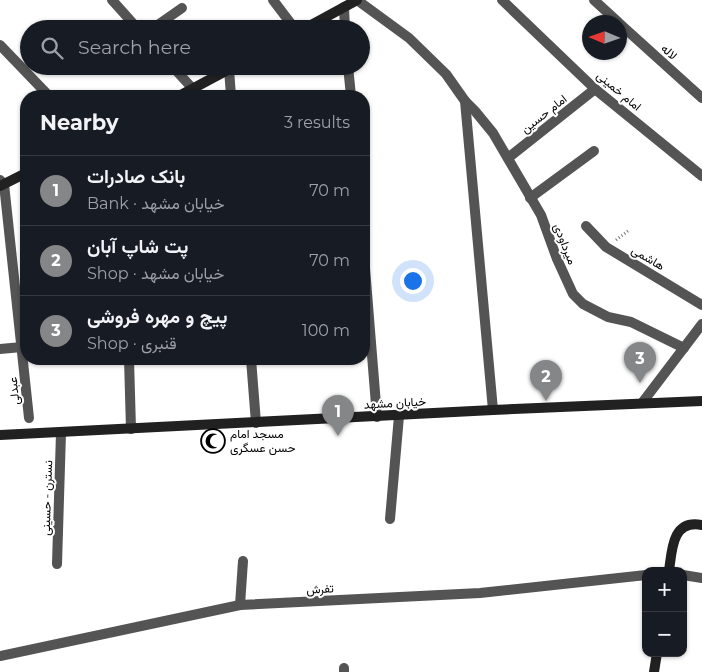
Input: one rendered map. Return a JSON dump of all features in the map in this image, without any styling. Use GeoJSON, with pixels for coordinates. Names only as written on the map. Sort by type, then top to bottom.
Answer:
{"type":"FeatureCollection","features":[{"type":"Feature","properties":{"kind":"street"},"geometry":{"type":"LineString","coordinates":[[112,0],[130,20]]}},
{"type":"Feature","properties":{"kind":"street"},"geometry":{"type":"LineString","coordinates":[[273,0],[288,20]]}},
{"type":"Feature","properties":{"kind":"street"},"geometry":{"type":"LineString","coordinates":[[320,20],[357,0]]}},
{"type":"Feature","properties":{"kind":"street","name":"میرداودی"},"geometry":{"type":"LineString","coordinates":[[357,0],[409,38],[446,74],[465,101],[476,111],[493,133],[541,215],[566,281],[573,294],[583,304],[608,317],[631,322],[684,348]]}},
{"type":"Feature","properties":{"kind":"street","name":"امام خمینی"},"geometry":{"type":"LineString","coordinates":[[502,0],[595,89],[702,176]]}},
{"type":"Feature","properties":{"kind":"street","name":"لاله"},"geometry":{"type":"LineString","coordinates":[[594,0],[610,15]]}},
{"type":"Feature","properties":{"kind":"street"},"geometry":{"type":"LineString","coordinates":[[344,7],[345,20]]}},
{"type":"Feature","properties":{"kind":"street"},"geometry":{"type":"LineString","coordinates":[[165,20],[182,8]]}},
{"type":"Feature","properties":{"kind":"street","name":"لاله"},"geometry":{"type":"LineString","coordinates":[[627,30],[702,98]]}},
{"type":"Feature","properties":{"kind":"street"},"geometry":{"type":"LineString","coordinates":[[0,45],[20,66]]}},
{"type":"Feature","properties":{"kind":"street"},"geometry":{"type":"LineString","coordinates":[[29,75],[43,90]]}},
{"type":"Feature","properties":{"kind":"street"},"geometry":{"type":"LineString","coordinates":[[180,75],[193,89],[219,75]]}},
{"type":"Feature","properties":{"kind":"street"},"geometry":{"type":"LineString","coordinates":[[231,90],[232,75]]}},
{"type":"Feature","properties":{"kind":"street"},"geometry":{"type":"LineString","coordinates":[[349,75],[350,90]]}},
{"type":"Feature","properties":{"kind":"street","name":"امام حسین"},"geometry":{"type":"LineString","coordinates":[[508,158],[595,89]]}},
{"type":"Feature","properties":{"kind":"street","name":"میرداودی"},"geometry":{"type":"LineString","coordinates":[[465,101],[493,410]]}},
{"type":"Feature","properties":{"kind":"street"},"geometry":{"type":"LineString","coordinates":[[530,198],[594,151]]}},
{"type":"Feature","properties":{"kind":"street"},"geometry":{"type":"LineString","coordinates":[[1,183],[20,175]]}},
{"type":"Feature","properties":{"kind":"street","name":"عبدلی"},"geometry":{"type":"LineString","coordinates":[[1,183],[20,331]]}},
{"type":"Feature","properties":{"kind":"street","name":"هاشمی"},"geometry":{"type":"LineString","coordinates":[[586,226],[606,248],[702,305]]}},
{"type":"Feature","properties":{"kind":"street"},"geometry":{"type":"LineString","coordinates":[[642,403],[702,324]]}},
{"type":"Feature","properties":{"kind":"street"},"geometry":{"type":"LineString","coordinates":[[370,330],[377,417]]}},
{"type":"Feature","properties":{"kind":"street"},"geometry":{"type":"LineString","coordinates":[[0,349],[20,347]]}},
{"type":"Feature","properties":{"kind":"street","name":"عبدلی"},"geometry":{"type":"LineString","coordinates":[[24,365],[29,418]]}},
{"type":"Feature","properties":{"kind":"street"},"geometry":{"type":"LineString","coordinates":[[129,365],[131,429]]}},
{"type":"Feature","properties":{"kind":"street"},"geometry":{"type":"LineString","coordinates":[[251,365],[256,423]]}},
{"type":"Feature","properties":{"kind":"street","name":"خیابان مشهد"},"geometry":{"type":"LineString","coordinates":[[0,435],[702,401]]}},
{"type":"Feature","properties":{"kind":"street"},"geometry":{"type":"LineString","coordinates":[[390,519],[399,416]]}},
{"type":"Feature","properties":{"kind":"street","name":"نسترن - حسینی"},"geometry":{"type":"LineString","coordinates":[[57,564],[61,433]]}},
{"type":"Feature","properties":{"kind":"street"},"geometry":{"type":"LineString","coordinates":[[670,567],[674,539],[682,528],[694,523],[702,525]]}},
{"type":"Feature","properties":{"kind":"street"},"geometry":{"type":"LineString","coordinates":[[240,605],[243,561]]}},
{"type":"Feature","properties":{"kind":"street","name":"تفرش"},"geometry":{"type":"LineString","coordinates":[[0,656],[240,605],[480,593],[642,575]]}},
{"type":"Feature","properties":{"kind":"street"},"geometry":{"type":"LineString","coordinates":[[687,575],[702,578]]}},
{"type":"Feature","properties":{"kind":"street"},"geometry":{"type":"LineString","coordinates":[[654,672],[656,657]]}},
{"type":"Feature","properties":{"kind":"place","name":"پیچ و مهره فروشی"},"geometry":{"type":"Point","coordinates":[640,383]}},
{"type":"Feature","properties":{"kind":"place","name":"پت شاپ آبان"},"geometry":{"type":"Point","coordinates":[546,401]}},
{"type":"Feature","properties":{"kind":"place","name":"بانک صادرات"},"geometry":{"type":"Point","coordinates":[338,436]}},
{"type":"Feature","properties":{"kind":"place","name":"مسجد امام حسن عسگری"},"geometry":{"type":"Point","coordinates":[213,441]}}]}
